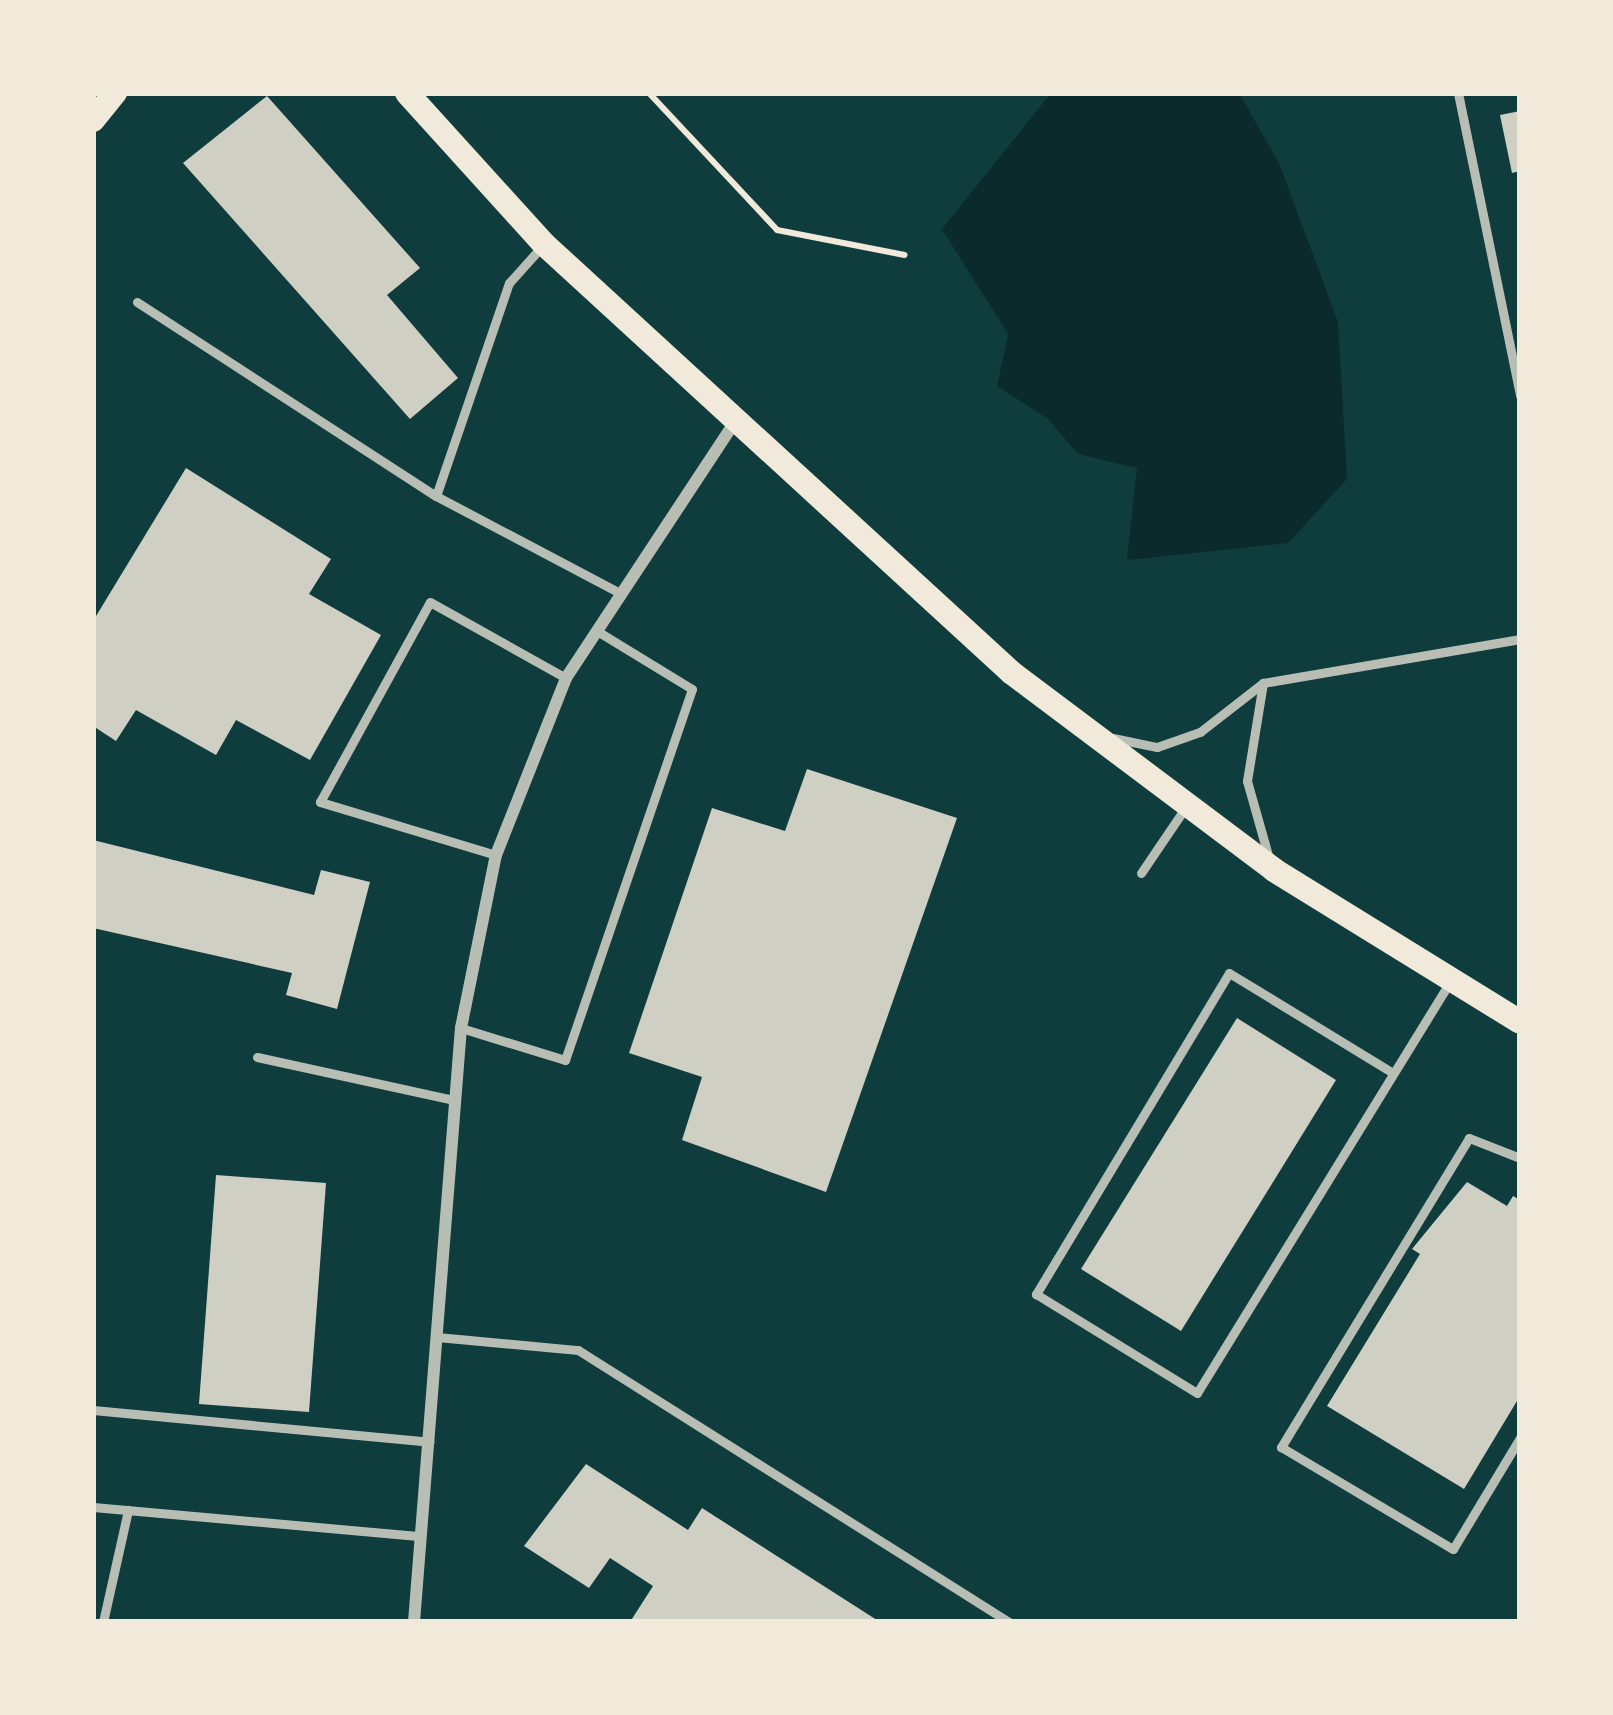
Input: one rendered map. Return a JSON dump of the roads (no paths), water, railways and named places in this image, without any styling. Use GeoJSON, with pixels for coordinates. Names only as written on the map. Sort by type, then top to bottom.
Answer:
{"type":"FeatureCollection","features":[{"type":"Feature","properties":{"kind":"main road"},"geometry":{"type":"LineString","coordinates":[[93,120],[115,93]]}},
{"type":"Feature","properties":{"kind":"main road"},"geometry":{"type":"LineString","coordinates":[[407,93],[544,244],[734,425],[1090,733],[1274,870],[1520,1022]]}},
{"type":"Feature","properties":{"kind":"main road"},"geometry":{"type":"LineString","coordinates":[[428,93],[467,160]]}},
{"type":"Feature","properties":{"kind":"street"},"geometry":{"type":"LineString","coordinates":[[414,1622],[461,1028],[496,855],[566,678],[734,425]]}},
{"type":"Feature","properties":{"kind":"lane"},"geometry":{"type":"LineString","coordinates":[[1458,93],[1520,396]]}},
{"type":"Feature","properties":{"kind":"lane"},"geometry":{"type":"LineString","coordinates":[[436,496],[509,283],[544,244]]}},
{"type":"Feature","properties":{"kind":"lane"},"geometry":{"type":"LineString","coordinates":[[137,302],[436,496],[622,593]]}},
{"type":"Feature","properties":{"kind":"lane"},"geometry":{"type":"LineString","coordinates":[[496,855],[320,802],[430,602],[566,678]]}},
{"type":"Feature","properties":{"kind":"lane"},"geometry":{"type":"LineString","coordinates":[[461,1028],[565,1060],[692,689],[597,631]]}},
{"type":"Feature","properties":{"kind":"lane"},"geometry":{"type":"LineString","coordinates":[[1090,733],[1156,747],[1200,732],[1263,683],[1520,640]]}},
{"type":"Feature","properties":{"kind":"lane"},"geometry":{"type":"LineString","coordinates":[[1263,683],[1247,781],[1274,870]]}},
{"type":"Feature","properties":{"kind":"lane"},"geometry":{"type":"LineString","coordinates":[[1141,873],[1186,807]]}},
{"type":"Feature","properties":{"kind":"lane"},"geometry":{"type":"LineString","coordinates":[[1394,1073],[1229,973],[1036,1294],[1197,1394],[1394,1073],[1450,981]]}},
{"type":"Feature","properties":{"kind":"lane"},"geometry":{"type":"LineString","coordinates":[[257,1057],[454,1100]]}},
{"type":"Feature","properties":{"kind":"lane"},"geometry":{"type":"LineString","coordinates":[[1520,1158],[1469,1138],[1281,1447],[1453,1549],[1520,1438]]}},
{"type":"Feature","properties":{"kind":"lane"},"geometry":{"type":"LineString","coordinates":[[437,1337],[578,1349],[1009,1622]]}},
{"type":"Feature","properties":{"kind":"lane"},"geometry":{"type":"LineString","coordinates":[[93,1410],[429,1442]]}},
{"type":"Feature","properties":{"kind":"lane"},"geometry":{"type":"LineString","coordinates":[[93,1507],[421,1536]]}},
{"type":"Feature","properties":{"kind":"lane"},"geometry":{"type":"LineString","coordinates":[[103,1622],[128,1510]]}},
{"type":"Feature","properties":{"kind":"water"},"geometry":{"type":"Polygon","coordinates":[[[1051,93],[1239,93],[1279,163],[1338,322],[1347,479],[1288,543],[1127,560],[1137,468],[1078,454],[1048,419],[997,386],[1008,334],[942,229],[1051,93]]]}}]}
